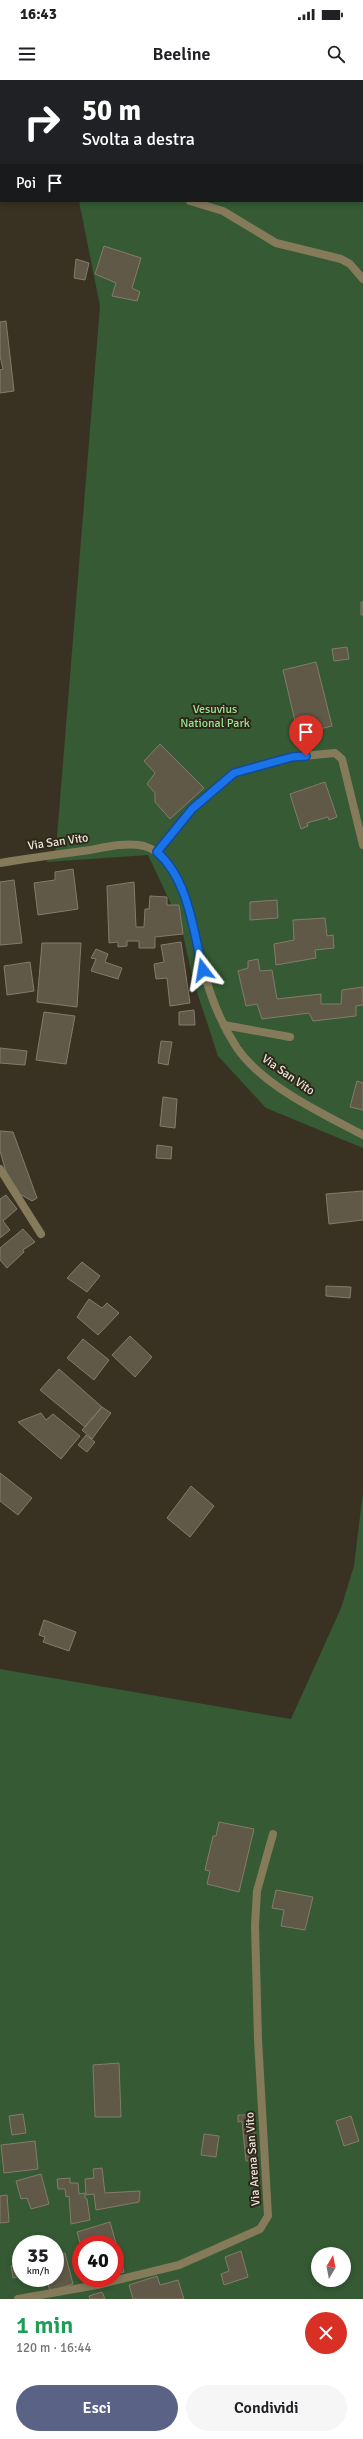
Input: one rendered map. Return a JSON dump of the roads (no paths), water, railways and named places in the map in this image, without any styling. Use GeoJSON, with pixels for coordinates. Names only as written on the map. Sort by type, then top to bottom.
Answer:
{"type":"FeatureCollection","features":[{"type":"Feature","properties":{"kind":"street"},"geometry":{"type":"LineString","coordinates":[[194,202],[223,210],[276,243],[341,259],[350,264],[363,279]]}},
{"type":"Feature","properties":{"kind":"street"},"geometry":{"type":"LineString","coordinates":[[157,852],[192,809],[234,773],[292,757],[335,753],[342,759],[363,845]]}},
{"type":"Feature","properties":{"kind":"street","name":"Via San Vito"},"geometry":{"type":"LineString","coordinates":[[0,862],[115,846],[142,846],[157,852],[167,861],[187,904],[203,970],[224,1025],[238,1049],[256,1069],[288,1093],[363,1136]]}},
{"type":"Feature","properties":{"kind":"street"},"geometry":{"type":"LineString","coordinates":[[224,1025],[290,1036]]}},
{"type":"Feature","properties":{"kind":"street"},"geometry":{"type":"LineString","coordinates":[[0,1169],[41,1234]]}},
{"type":"Feature","properties":{"kind":"street","name":"Via Arena San Vito"},"geometry":{"type":"LineString","coordinates":[[18,2299],[97,2285],[179,2265],[260,2229],[268,2216],[258,2039],[255,1925],[257,1891],[274,1834]]}},
{"type":"Feature","properties":{"kind":"park label","name":"Vesuvius National Park"},"geometry":{"type":"Point","coordinates":[215,716]}}]}
